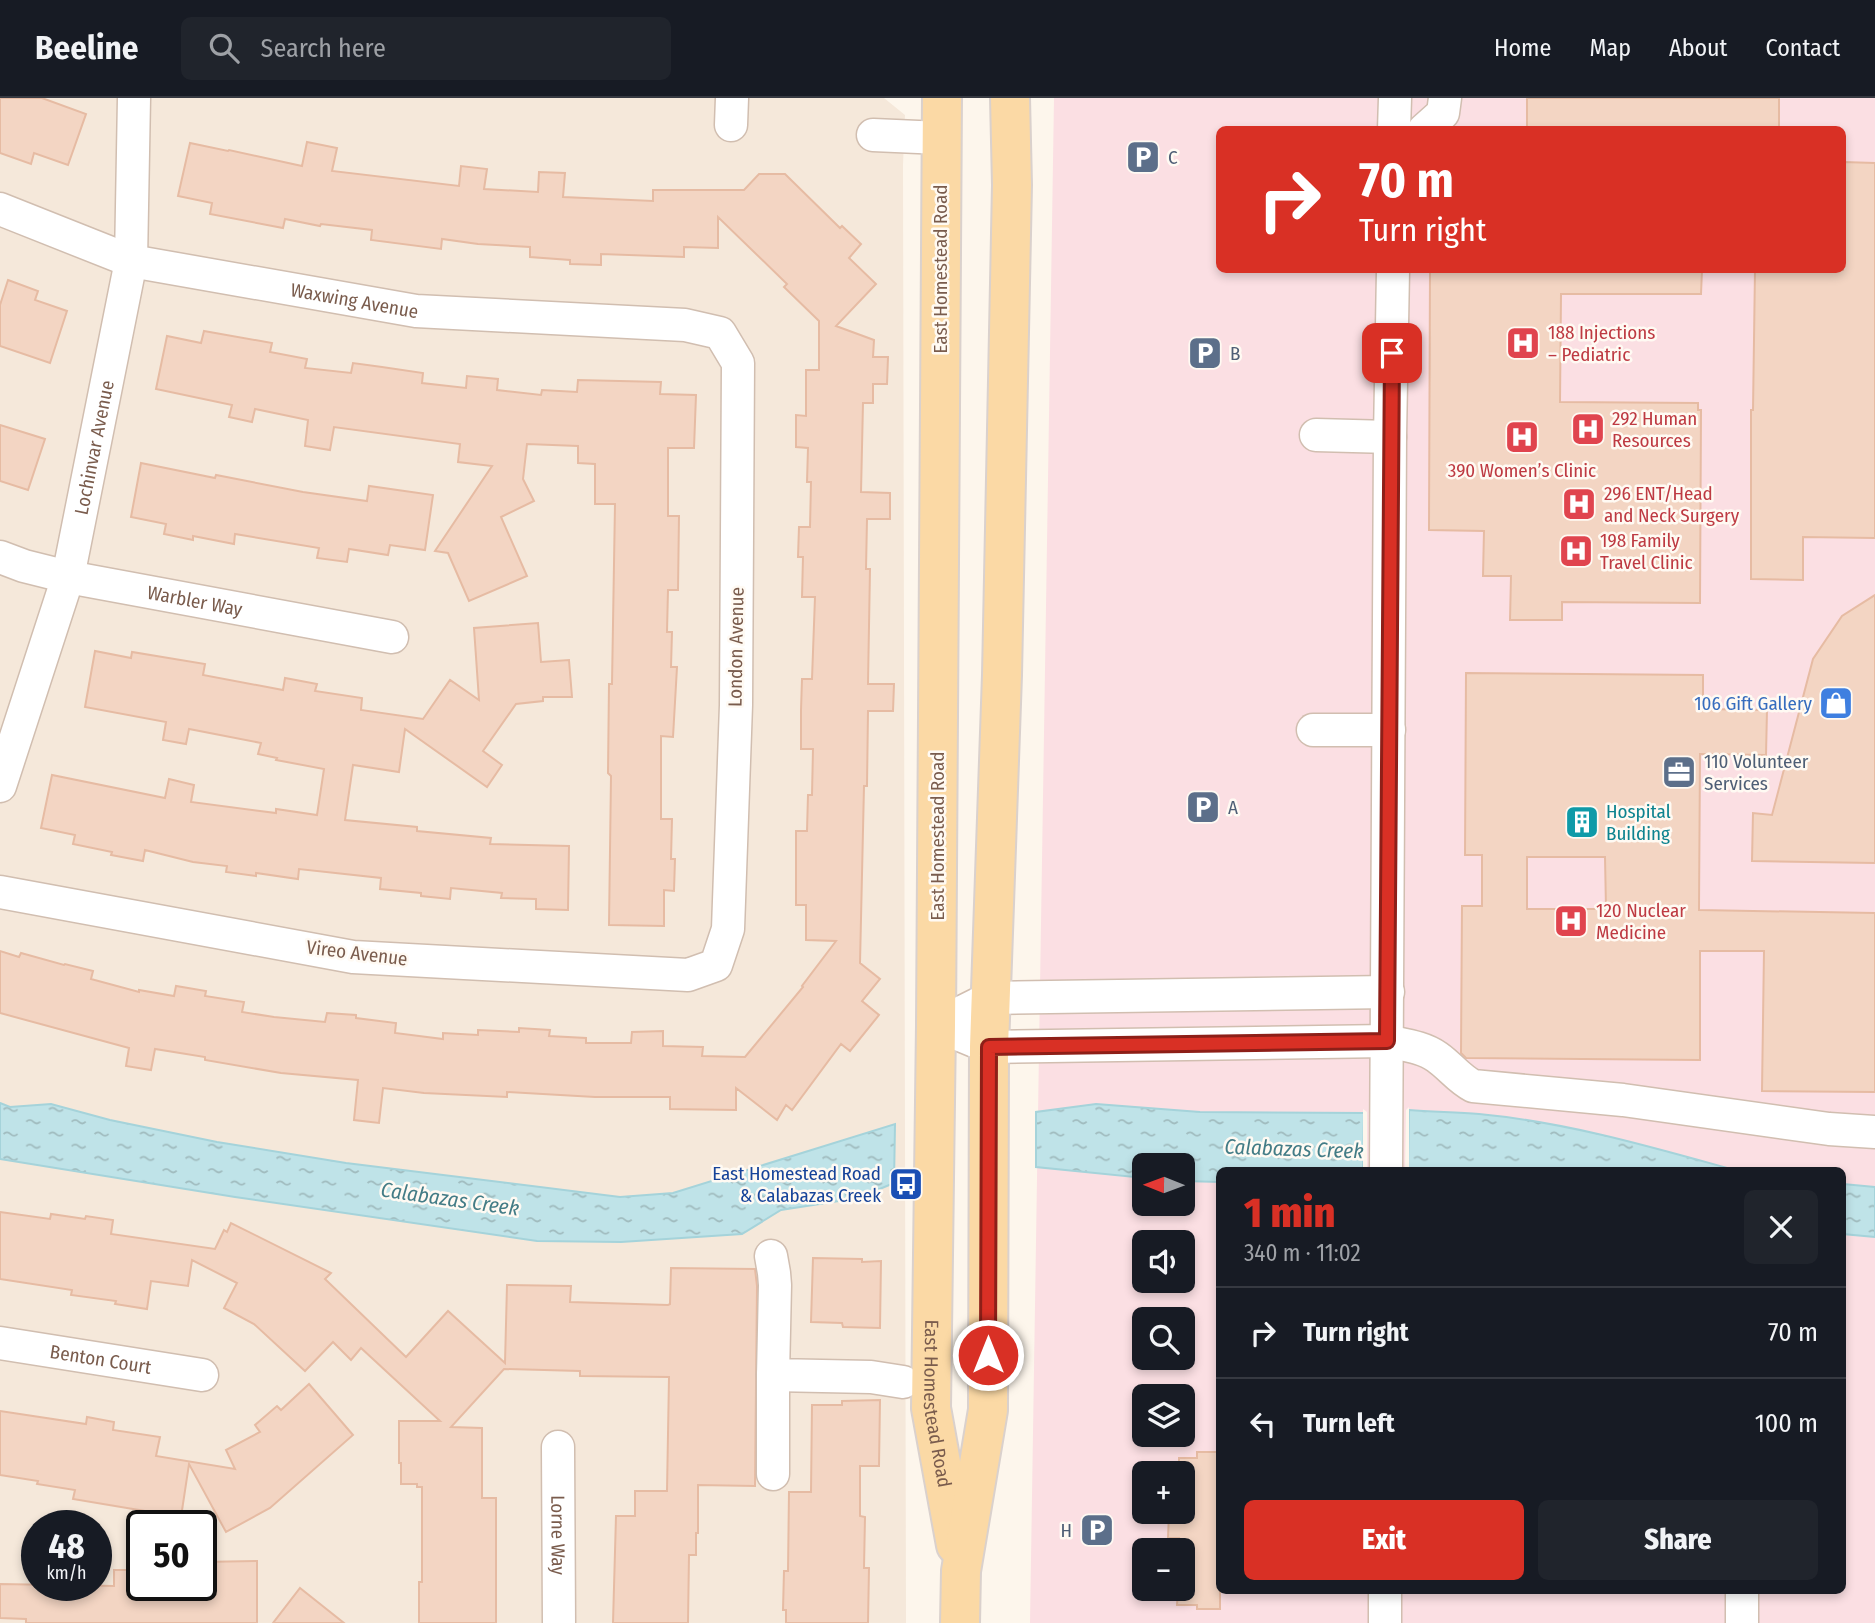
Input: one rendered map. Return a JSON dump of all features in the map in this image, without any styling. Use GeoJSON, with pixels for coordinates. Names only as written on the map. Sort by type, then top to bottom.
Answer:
{"type":"FeatureCollection","features":[{"type":"Feature","properties":{"kind":"main road","name":"East Homestead Road"},"geometry":{"type":"LineString","coordinates":[[942,98],[931,1408],[961,1572]]}},
{"type":"Feature","properties":{"kind":"main road","name":"East Homestead Road"},"geometry":{"type":"LineString","coordinates":[[960,1623],[961,1572],[988,1410],[989,1047],[1003,648],[1012,185],[1010,98]]}},
{"type":"Feature","properties":{"kind":"street","name":"Lochinvar Avenue"},"geometry":{"type":"LineString","coordinates":[[0,786],[68,578],[131,261],[134,98]]}},
{"type":"Feature","properties":{"kind":"street"},"geometry":{"type":"LineString","coordinates":[[1394,126],[1395,98]]}},
{"type":"Feature","properties":{"kind":"street"},"geometry":{"type":"LineString","coordinates":[[1428,126],[1443,113],[1445,98]]}},
{"type":"Feature","properties":{"kind":"street"},"geometry":{"type":"LineString","coordinates":[[873,135],[941,138]]}},
{"type":"Feature","properties":{"kind":"street","name":"Waxwing Avenue"},"geometry":{"type":"LineString","coordinates":[[0,209],[131,261],[416,311],[685,325],[720,332]]}},
{"type":"Feature","properties":{"kind":"street"},"geometry":{"type":"LineString","coordinates":[[1386,1167],[1393,273]]}},
{"type":"Feature","properties":{"kind":"street","name":"London Avenue"},"geometry":{"type":"LineString","coordinates":[[716,965],[728,929],[736,705],[738,363],[720,332]]}},
{"type":"Feature","properties":{"kind":"street"},"geometry":{"type":"LineString","coordinates":[[1315,435],[1391,437]]}},
{"type":"Feature","properties":{"kind":"street","name":"Warbler Way"},"geometry":{"type":"LineString","coordinates":[[0,557],[68,578],[392,637]]}},
{"type":"Feature","properties":{"kind":"street"},"geometry":{"type":"LineString","coordinates":[[1313,730],[1389,730]]}},
{"type":"Feature","properties":{"kind":"street","name":"Vireo Avenue"},"geometry":{"type":"LineString","coordinates":[[0,892],[353,957],[688,975],[716,965]]}},
{"type":"Feature","properties":{"kind":"street"},"geometry":{"type":"LineString","coordinates":[[936,1026],[990,998],[1388,992]]}},
{"type":"Feature","properties":{"kind":"street"},"geometry":{"type":"LineString","coordinates":[[936,1026],[989,1047],[1387,1041],[1425,1050],[1473,1086],[1623,1100],[1829,1129],[1875,1132]]}},
{"type":"Feature","properties":{"kind":"street"},"geometry":{"type":"LineString","coordinates":[[771,1256],[775,1285],[773,1474]]}},
{"type":"Feature","properties":{"kind":"street","name":"Benton Court"},"geometry":{"type":"LineString","coordinates":[[0,1343],[202,1375]]}},
{"type":"Feature","properties":{"kind":"street"},"geometry":{"type":"LineString","coordinates":[[773,1375],[871,1377],[903,1382]]}},
{"type":"Feature","properties":{"kind":"street","name":"Lorne Way"},"geometry":{"type":"LineString","coordinates":[[558,1447],[559,1623]]}},
{"type":"Feature","properties":{"kind":"street"},"geometry":{"type":"LineString","coordinates":[[1385,1594],[1385,1623]]}},
{"type":"Feature","properties":{"kind":"street"},"geometry":{"type":"LineString","coordinates":[[1742,1594],[1742,1623]]}},
{"type":"Feature","properties":{"kind":"shaded area"},"geometry":{"type":"Polygon","coordinates":[[[0,98],[884,98],[905,115],[906,1623],[0,1623],[0,98]]]}},
{"type":"Feature","properties":{"kind":"shaded area"},"geometry":{"type":"Polygon","coordinates":[[[1054,98],[1875,98],[1875,1623],[1030,1623],[1054,98]]]}},
{"type":"Feature","properties":{"kind":"water","name":"Calabazas Creek"},"geometry":{"type":"Polygon","coordinates":[[[0,1103],[10,1107],[51,1104],[110,1120],[217,1142],[346,1163],[620,1197],[673,1193],[895,1124],[894,1183],[858,1198],[781,1210],[742,1234],[621,1242],[537,1241],[0,1159],[0,1103]]]}},
{"type":"Feature","properties":{"kind":"water","name":"Calabazas Creek"},"geometry":{"type":"Polygon","coordinates":[[[1096,1104],[1200,1112],[1364,1113],[1363,1167],[1216,1167],[1216,1182],[1195,1181],[1195,1153],[1132,1153],[1132,1177],[1036,1167],[1036,1112],[1096,1104]]]}},
{"type":"Feature","properties":{"kind":"water"},"geometry":{"type":"Polygon","coordinates":[[[1409,1110],[1479,1114],[1543,1123],[1606,1136],[1724,1167],[1408,1167],[1409,1110]]]}},
{"type":"Feature","properties":{"kind":"water"},"geometry":{"type":"Polygon","coordinates":[[[1846,1184],[1875,1187],[1875,1237],[1846,1234],[1846,1184]]]}},
{"type":"Feature","properties":{"kind":"pier"},"geometry":{"type":"Polygon","coordinates":[[[1409,1107],[1409,1167],[1405,1167],[1406,1110],[1409,1107]]]}},
{"type":"Feature","properties":{"kind":"pier"},"geometry":{"type":"Polygon","coordinates":[[[1363,1109],[1367,1112],[1367,1167],[1363,1167],[1363,1109]]]}},
{"type":"Feature","properties":{"kind":"building"},"geometry":{"type":"Polygon","coordinates":[[[0,98],[42,98],[86,114],[68,165],[34,153],[31,164],[0,153],[0,98]]]}},
{"type":"Feature","properties":{"kind":"building"},"geometry":{"type":"Polygon","coordinates":[[[1527,98],[1779,98],[1779,126],[1527,126],[1527,98]]]}},
{"type":"Feature","properties":{"kind":"building"},"geometry":{"type":"Polygon","coordinates":[[[307,142],[337,148],[332,171],[459,186],[461,166],[487,169],[484,189],[538,192],[539,172],[565,173],[563,197],[653,201],[653,190],[744,190],[759,174],[785,174],[840,228],[842,226],[861,244],[849,258],[876,284],[836,326],[874,340],[873,357],[888,357],[887,384],[873,384],[873,403],[863,403],[861,492],[890,493],[890,519],[867,519],[866,569],[870,569],[868,684],[894,684],[893,711],[868,711],[867,786],[864,786],[860,963],[880,979],[862,1001],[879,1015],[850,1051],[841,1044],[792,1110],[786,1105],[777,1120],[736,1088],[736,1110],[670,1109],[670,1097],[595,1097],[507,1092],[507,1097],[383,1088],[379,1123],[354,1120],[358,1080],[281,1073],[155,1049],[151,1070],[126,1066],[129,1048],[0,1013],[0,951],[19,957],[21,953],[93,971],[91,979],[139,992],[174,996],[176,986],[206,991],[205,996],[244,1002],[242,1012],[274,1017],[325,1022],[327,1013],[356,1015],[356,1018],[396,1023],[395,1033],[443,1039],[443,1033],[478,1035],[478,1030],[519,1032],[519,1028],[550,1030],[549,1036],[586,1038],[586,1043],[631,1043],[632,1032],[663,1031],[663,1046],[703,1047],[702,1056],[745,1057],[803,987],[836,941],[806,940],[806,905],[796,905],[796,831],[807,831],[808,795],[812,795],[813,749],[801,749],[801,710],[802,679],[812,679],[815,597],[802,597],[803,557],[798,557],[799,527],[810,527],[811,482],[807,482],[808,448],[796,447],[796,415],[806,416],[806,370],[819,370],[819,321],[784,287],[787,284],[718,217],[718,248],[684,247],[684,257],[601,254],[601,265],[570,264],[570,260],[530,257],[530,247],[442,239],[441,249],[371,240],[372,230],[320,226],[285,219],[283,228],[210,214],[212,203],[178,196],[190,143],[302,166],[307,142]]]}},
{"type":"Feature","properties":{"kind":"building"},"geometry":{"type":"Polygon","coordinates":[[[1846,162],[1875,163],[1875,538],[1803,537],[1803,580],[1751,579],[1755,273],[1846,273],[1846,162]]]}},
{"type":"Feature","properties":{"kind":"building"},"geometry":{"type":"Polygon","coordinates":[[[1430,273],[1702,273],[1701,294],[1561,294],[1560,402],[1698,403],[1698,410],[1701,410],[1700,603],[1562,602],[1562,620],[1510,620],[1511,576],[1483,576],[1484,531],[1429,530],[1430,273]]]}},
{"type":"Feature","properties":{"kind":"building"},"geometry":{"type":"Polygon","coordinates":[[[8,280],[38,291],[35,300],[67,311],[50,363],[0,346],[0,305],[8,280]]]}},
{"type":"Feature","properties":{"kind":"building"},"geometry":{"type":"Polygon","coordinates":[[[204,331],[272,343],[270,352],[307,359],[305,368],[351,373],[353,363],[423,373],[422,383],[466,388],[467,376],[498,379],[497,390],[541,395],[542,390],[577,392],[578,380],[661,382],[660,394],[696,395],[694,448],[668,448],[668,516],[679,516],[678,590],[668,590],[667,632],[672,632],[671,667],[677,667],[673,737],[661,736],[661,819],[672,819],[671,859],[675,859],[674,891],[664,890],[664,926],[609,925],[609,684],[612,684],[615,504],[595,504],[595,464],[578,463],[578,446],[527,444],[523,479],[534,501],[501,517],[527,576],[469,601],[448,553],[435,551],[492,466],[458,462],[460,444],[334,427],[330,450],[305,446],[308,420],[255,409],[252,422],[229,417],[232,405],[156,389],[167,336],[201,343],[204,331]]]}},
{"type":"Feature","properties":{"kind":"building"},"geometry":{"type":"Polygon","coordinates":[[[0,425],[45,439],[28,490],[0,481],[0,425]]]}},
{"type":"Feature","properties":{"kind":"building"},"geometry":{"type":"Polygon","coordinates":[[[141,463],[215,478],[216,475],[367,501],[369,486],[433,495],[425,550],[390,545],[388,555],[349,549],[347,562],[317,558],[319,548],[235,534],[234,544],[193,536],[193,540],[164,534],[166,524],[131,517],[141,463]]]}},
{"type":"Feature","properties":{"kind":"building"},"geometry":{"type":"Polygon","coordinates":[[[1875,595],[1875,863],[1752,861],[1753,813],[1772,815],[1813,659],[1842,616],[1875,595]]]}},
{"type":"Feature","properties":{"kind":"building"},"geometry":{"type":"Polygon","coordinates":[[[538,623],[541,662],[569,660],[572,697],[543,697],[543,701],[516,704],[483,751],[502,765],[487,787],[405,729],[399,772],[353,765],[345,820],[417,827],[417,831],[491,838],[490,844],[569,846],[568,910],[536,909],[536,899],[501,898],[502,893],[451,888],[450,899],[380,889],[381,878],[299,869],[298,879],[226,872],[227,866],[193,862],[145,850],[143,861],[73,844],[75,835],[41,828],[52,775],[165,798],[169,779],[194,785],[191,802],[276,813],[276,809],[317,815],[324,769],[258,754],[261,743],[189,729],[186,744],[163,740],[166,722],[85,707],[95,651],[131,658],[132,652],[205,664],[203,675],[283,690],[285,678],[317,684],[315,691],[362,698],[361,710],[423,719],[450,680],[479,700],[474,628],[538,623]]]}},
{"type":"Feature","properties":{"kind":"building","name":"Hospital Building"},"geometry":{"type":"Polygon","coordinates":[[[1466,673],[1703,675],[1703,709],[1767,710],[1766,755],[1700,754],[1699,910],[1875,913],[1875,1092],[1762,1091],[1764,951],[1700,951],[1700,1060],[1466,1058],[1461,1053],[1462,906],[1482,906],[1482,855],[1465,855],[1466,673]],[[1527,857],[1527,909],[1606,909],[1605,857],[1527,857]]]}},
{"type":"Feature","properties":{"kind":"building"},"geometry":{"type":"Polygon","coordinates":[[[0,1212],[50,1219],[51,1214],[113,1220],[111,1234],[215,1249],[224,1230],[227,1232],[231,1223],[331,1273],[325,1279],[406,1357],[448,1311],[505,1363],[507,1285],[571,1286],[570,1302],[668,1305],[671,1268],[755,1269],[755,1486],[698,1485],[696,1555],[689,1555],[688,1623],[613,1623],[616,1516],[635,1516],[635,1491],[667,1491],[669,1377],[580,1376],[580,1371],[504,1369],[451,1427],[482,1428],[482,1498],[496,1498],[496,1623],[419,1623],[422,1487],[417,1487],[417,1484],[401,1484],[399,1421],[440,1421],[361,1348],[351,1360],[333,1342],[305,1371],[254,1324],[224,1308],[237,1283],[192,1260],[188,1286],[151,1281],[147,1309],[115,1304],[116,1301],[71,1295],[72,1290],[0,1279],[0,1212]]]}},
{"type":"Feature","properties":{"kind":"building"},"geometry":{"type":"Polygon","coordinates":[[[813,1258],[881,1261],[880,1328],[843,1327],[842,1323],[811,1322],[813,1258]]]}},
{"type":"Feature","properties":{"kind":"building"},"geometry":{"type":"Polygon","coordinates":[[[309,1384],[353,1435],[270,1508],[226,1532],[217,1510],[214,1510],[189,1464],[182,1510],[139,1510],[73,1499],[75,1490],[0,1475],[0,1411],[86,1424],[87,1417],[114,1422],[113,1430],[160,1437],[156,1456],[235,1469],[226,1450],[260,1432],[255,1425],[277,1406],[281,1410],[309,1384]]]}},
{"type":"Feature","properties":{"kind":"building"},"geometry":{"type":"Polygon","coordinates":[[[880,1400],[879,1466],[860,1466],[860,1516],[865,1517],[864,1568],[869,1568],[868,1623],[786,1623],[786,1610],[783,1610],[784,1571],[788,1571],[789,1492],[811,1492],[812,1405],[842,1405],[842,1401],[880,1400]]]}},
{"type":"Feature","properties":{"kind":"building"},"geometry":{"type":"Polygon","coordinates":[[[1197,1452],[1216,1452],[1216,1594],[1220,1594],[1220,1609],[1197,1609],[1197,1605],[1177,1605],[1177,1601],[1195,1601],[1195,1538],[1168,1538],[1169,1524],[1195,1524],[1195,1461],[1179,1461],[1179,1458],[1197,1458],[1197,1452]]]}},
{"type":"Feature","properties":{"kind":"building"},"geometry":{"type":"Polygon","coordinates":[[[257,1561],[257,1623],[26,1623],[26,1619],[0,1618],[0,1584],[21,1584],[21,1601],[112,1601],[114,1570],[126,1570],[126,1601],[217,1601],[217,1562],[257,1561]]]}},
{"type":"Feature","properties":{"kind":"building"},"geometry":{"type":"Polygon","coordinates":[[[300,1588],[344,1623],[273,1623],[300,1588]]]}},
{"type":"Feature","properties":{"kind":"place","name":"C"},"geometry":{"type":"Point","coordinates":[1143,157]}},
{"type":"Feature","properties":{"kind":"place","name":"188 Injections – Pediatric"},"geometry":{"type":"Point","coordinates":[1523,343]}},
{"type":"Feature","properties":{"kind":"place","name":"B"},"geometry":{"type":"Point","coordinates":[1205,353]}},
{"type":"Feature","properties":{"kind":"place","name":"292 Human Resources"},"geometry":{"type":"Point","coordinates":[1588,429]}},
{"type":"Feature","properties":{"kind":"place","name":"390 Women’s Clinic"},"geometry":{"type":"Point","coordinates":[1522,437]}},
{"type":"Feature","properties":{"kind":"place","name":"296 ENT/Head and Neck Surgery"},"geometry":{"type":"Point","coordinates":[1579,504]}},
{"type":"Feature","properties":{"kind":"place","name":"198 Family Travel Clinic"},"geometry":{"type":"Point","coordinates":[1576,551]}},
{"type":"Feature","properties":{"kind":"place","name":"106 Gift Gallery"},"geometry":{"type":"Point","coordinates":[1836,703]}},
{"type":"Feature","properties":{"kind":"place","name":"110 Volunteer Services"},"geometry":{"type":"Point","coordinates":[1679,772]}},
{"type":"Feature","properties":{"kind":"place","name":"A"},"geometry":{"type":"Point","coordinates":[1203,807]}},
{"type":"Feature","properties":{"kind":"place","name":"Hospital Building"},"geometry":{"type":"Point","coordinates":[1582,822]}},
{"type":"Feature","properties":{"kind":"place","name":"120 Nuclear Medicine"},"geometry":{"type":"Point","coordinates":[1571,921]}},
{"type":"Feature","properties":{"kind":"place","name":"East Homestead Road & Calabazas Creek"},"geometry":{"type":"Point","coordinates":[906,1184]}},
{"type":"Feature","properties":{"kind":"place","name":"H"},"geometry":{"type":"Point","coordinates":[1097,1530]}},
{"type":"Feature","properties":{"kind":"route"},"geometry":{"type":"LineString","coordinates":[[988,1355],[989,1047],[1387,1041],[1392,353]]}}]}
